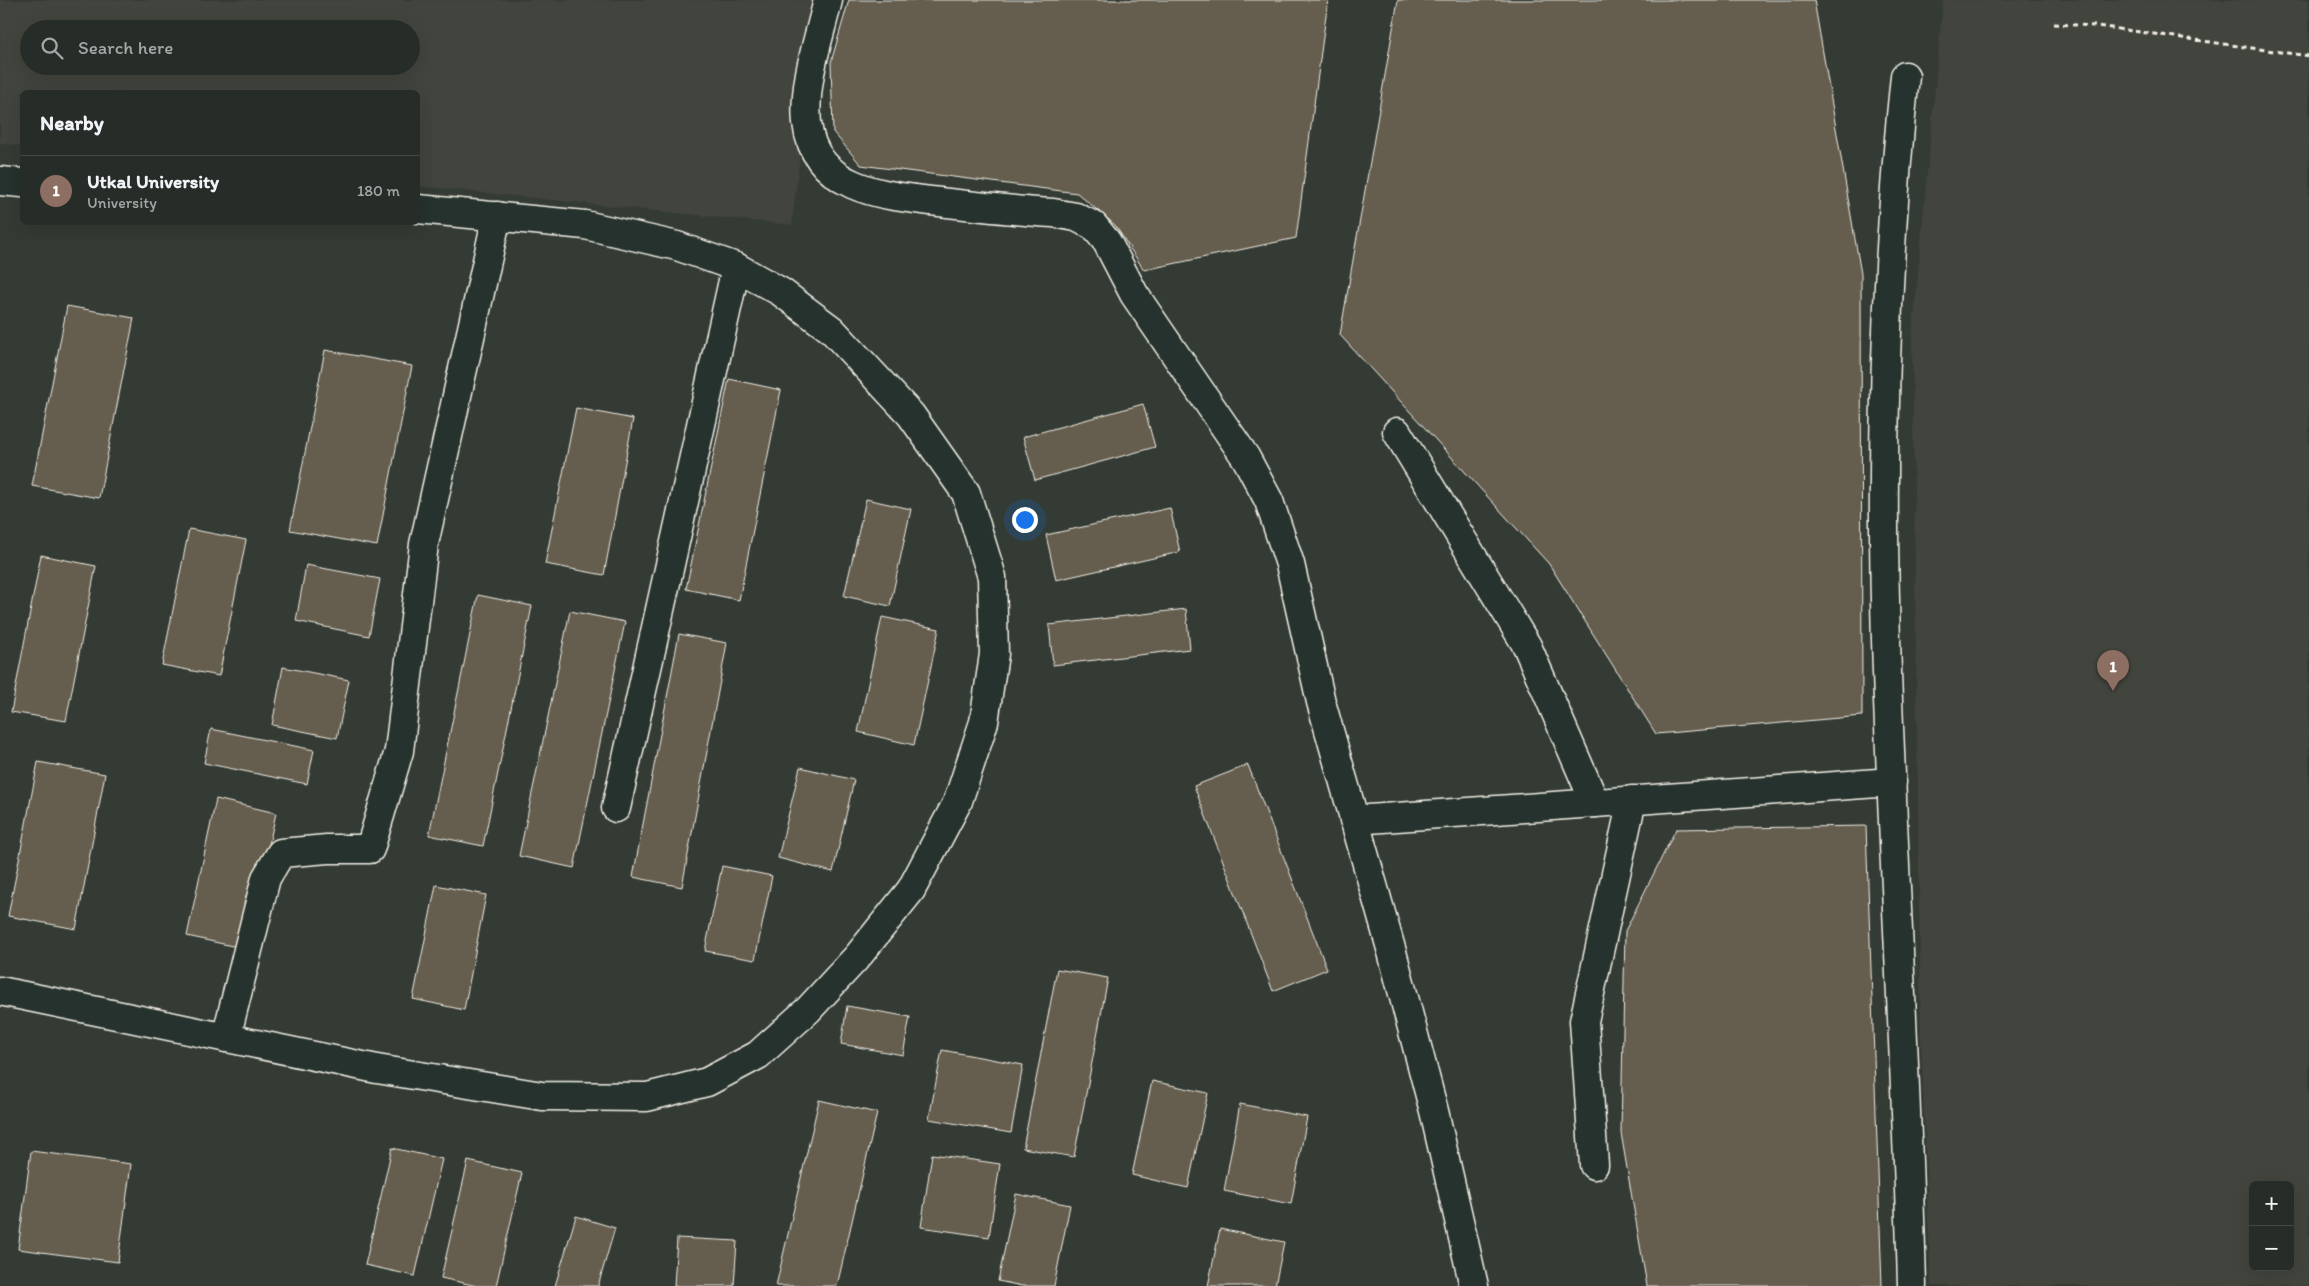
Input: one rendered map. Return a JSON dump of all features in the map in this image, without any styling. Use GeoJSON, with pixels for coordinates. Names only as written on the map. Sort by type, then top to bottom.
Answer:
{"type":"FeatureCollection","features":[{"type":"Feature","properties":{"kind":"street"},"geometry":{"type":"LineString","coordinates":[[828,0],[807,92],[807,123],[814,151],[824,165],[846,182],[881,195],[1076,217],[1094,226],[1107,242],[1134,294],[1246,458],[1269,501],[1290,564],[1321,702],[1436,1120],[1474,1286]]}},
{"type":"Feature","properties":{"kind":"street"},"geometry":{"type":"LineString","coordinates":[[1905,76],[1899,137],[1885,379],[1887,669],[1905,1066],[1912,1286]]}},
{"type":"Feature","properties":{"kind":"street"},"geometry":{"type":"LineString","coordinates":[[0,182],[20,183]]}},
{"type":"Feature","properties":{"kind":"street"},"geometry":{"type":"LineString","coordinates":[[0,991],[377,1068],[542,1096],[647,1096],[707,1082],[758,1055],[808,1010],[858,956],[911,890],[958,801],[984,722],[994,654],[992,577],[966,494],[911,415],[832,330],[780,292],[736,267],[678,246],[585,226],[420,209]]}},
{"type":"Feature","properties":{"kind":"street"},"geometry":{"type":"LineString","coordinates":[[226,1038],[266,878],[281,853],[327,848],[370,849],[399,751],[424,544],[497,216]]}},
{"type":"Feature","properties":{"kind":"street"},"geometry":{"type":"LineString","coordinates":[[616,808],[736,267]]}},
{"type":"Feature","properties":{"kind":"street"},"geometry":{"type":"LineString","coordinates":[[1397,432],[1527,646],[1595,803]]}},
{"type":"Feature","properties":{"kind":"street"},"geometry":{"type":"LineString","coordinates":[[1354,820],[1892,782]]}},
{"type":"Feature","properties":{"kind":"street"},"geometry":{"type":"LineString","coordinates":[[1594,1165],[1584,1021],[1632,800]]}},
{"type":"Feature","properties":{"kind":"path"},"geometry":{"type":"LineString","coordinates":[[2054,24],[2097,26],[2309,56]]}},
{"type":"Feature","properties":{"kind":"shaded area"},"geometry":{"type":"Polygon","coordinates":[[[0,0],[817,0],[792,225],[420,186],[420,90],[20,90],[20,146],[0,143],[0,0]]]}},
{"type":"Feature","properties":{"kind":"shaded area"},"geometry":{"type":"Polygon","coordinates":[[[1943,0],[2309,0],[2309,1286],[1931,1286],[1921,1042],[1912,339],[1943,0]]]}},
{"type":"Feature","properties":{"kind":"building"},"geometry":{"type":"Polygon","coordinates":[[[849,0],[1328,0],[1296,238],[1144,270],[1115,225],[1077,193],[861,165],[833,132],[831,62],[849,0]]]}},
{"type":"Feature","properties":{"kind":"building"},"geometry":{"type":"Polygon","coordinates":[[[1398,0],[1814,0],[1861,274],[1862,716],[1656,734],[1549,564],[1340,335],[1398,0]]]}},
{"type":"Feature","properties":{"kind":"building"},"geometry":{"type":"Polygon","coordinates":[[[67,306],[134,318],[99,498],[32,486],[67,306]]]}},
{"type":"Feature","properties":{"kind":"building"},"geometry":{"type":"Polygon","coordinates":[[[325,350],[412,366],[377,546],[290,530],[325,350]]]}},
{"type":"Feature","properties":{"kind":"building"},"geometry":{"type":"Polygon","coordinates":[[[729,379],[781,390],[739,600],[686,589],[729,379]]]}},
{"type":"Feature","properties":{"kind":"building"},"geometry":{"type":"Polygon","coordinates":[[[1143,404],[1155,447],[1035,480],[1023,437],[1143,404]]]}},
{"type":"Feature","properties":{"kind":"building"},"geometry":{"type":"Polygon","coordinates":[[[576,408],[633,419],[604,575],[545,564],[576,408]]]}},
{"type":"Feature","properties":{"kind":"building"},"geometry":{"type":"Polygon","coordinates":[[[866,499],[911,509],[890,606],[844,596],[866,499]]]}},
{"type":"Feature","properties":{"kind":"building"},"geometry":{"type":"Polygon","coordinates":[[[1170,508],[1180,552],[1056,580],[1046,535],[1170,508]]]}},
{"type":"Feature","properties":{"kind":"building"},"geometry":{"type":"Polygon","coordinates":[[[189,529],[246,540],[219,676],[162,665],[189,529]]]}},
{"type":"Feature","properties":{"kind":"building"},"geometry":{"type":"Polygon","coordinates":[[[41,555],[96,566],[66,721],[11,712],[41,555]]]}},
{"type":"Feature","properties":{"kind":"building"},"geometry":{"type":"Polygon","coordinates":[[[306,565],[380,579],[369,636],[296,621],[306,565]]]}},
{"type":"Feature","properties":{"kind":"building"},"geometry":{"type":"Polygon","coordinates":[[[478,595],[532,606],[483,846],[429,835],[478,595]]]}},
{"type":"Feature","properties":{"kind":"building"},"geometry":{"type":"Polygon","coordinates":[[[1186,609],[1190,649],[1053,665],[1049,625],[1186,609]]]}},
{"type":"Feature","properties":{"kind":"building"},"geometry":{"type":"Polygon","coordinates":[[[570,611],[625,622],[574,868],[519,856],[570,611]]]}},
{"type":"Feature","properties":{"kind":"building"},"geometry":{"type":"Polygon","coordinates":[[[882,617],[939,629],[914,745],[858,732],[882,617]]]}},
{"type":"Feature","properties":{"kind":"building"},"geometry":{"type":"Polygon","coordinates":[[[679,634],[727,643],[682,887],[633,877],[679,634]]]}},
{"type":"Feature","properties":{"kind":"building"},"geometry":{"type":"Polygon","coordinates":[[[283,667],[349,680],[337,738],[272,725],[283,667]]]}},
{"type":"Feature","properties":{"kind":"building"},"geometry":{"type":"Polygon","coordinates":[[[211,729],[314,750],[307,784],[204,763],[211,729]]]}},
{"type":"Feature","properties":{"kind":"building"},"geometry":{"type":"Polygon","coordinates":[[[38,762],[105,774],[76,929],[8,916],[38,762]]]}},
{"type":"Feature","properties":{"kind":"building"},"geometry":{"type":"Polygon","coordinates":[[[1248,765],[1327,969],[1273,991],[1194,786],[1248,765]]]}},
{"type":"Feature","properties":{"kind":"building"},"geometry":{"type":"Polygon","coordinates":[[[800,767],[854,780],[833,872],[778,858],[800,767]]]}},
{"type":"Feature","properties":{"kind":"building"},"geometry":{"type":"Polygon","coordinates":[[[216,799],[276,813],[246,949],[187,936],[216,799]]]}},
{"type":"Feature","properties":{"kind":"building"},"geometry":{"type":"Polygon","coordinates":[[[1866,826],[1882,1286],[1647,1286],[1621,1133],[1625,931],[1676,829],[1866,826]]]}},
{"type":"Feature","properties":{"kind":"building"},"geometry":{"type":"Polygon","coordinates":[[[722,866],[772,876],[755,960],[705,951],[722,866]]]}},
{"type":"Feature","properties":{"kind":"building"},"geometry":{"type":"Polygon","coordinates":[[[436,885],[486,895],[464,1010],[413,999],[436,885]]]}},
{"type":"Feature","properties":{"kind":"building"},"geometry":{"type":"Polygon","coordinates":[[[1057,969],[1108,978],[1074,1157],[1023,1148],[1057,969]]]}},
{"type":"Feature","properties":{"kind":"building"},"geometry":{"type":"Polygon","coordinates":[[[847,1006],[910,1017],[903,1055],[841,1044],[847,1006]]]}},
{"type":"Feature","properties":{"kind":"building"},"geometry":{"type":"Polygon","coordinates":[[[942,1050],[1023,1065],[1011,1133],[929,1119],[942,1050]]]}},
{"type":"Feature","properties":{"kind":"building"},"geometry":{"type":"Polygon","coordinates":[[[1152,1081],[1208,1093],[1188,1188],[1132,1175],[1152,1081]]]}},
{"type":"Feature","properties":{"kind":"building"},"geometry":{"type":"Polygon","coordinates":[[[819,1100],[877,1113],[837,1286],[776,1286],[819,1100]]]}},
{"type":"Feature","properties":{"kind":"building"},"geometry":{"type":"Polygon","coordinates":[[[1240,1104],[1307,1117],[1291,1204],[1224,1191],[1240,1104]]]}},
{"type":"Feature","properties":{"kind":"building"},"geometry":{"type":"Polygon","coordinates":[[[392,1148],[442,1159],[415,1276],[365,1265],[392,1148]]]}},
{"type":"Feature","properties":{"kind":"building"},"geometry":{"type":"Polygon","coordinates":[[[31,1151],[131,1164],[118,1262],[18,1249],[31,1151]]]}},
{"type":"Feature","properties":{"kind":"building"},"geometry":{"type":"Polygon","coordinates":[[[932,1154],[1000,1164],[989,1237],[921,1227],[932,1154]]]}},
{"type":"Feature","properties":{"kind":"building"},"geometry":{"type":"Polygon","coordinates":[[[468,1161],[522,1173],[496,1286],[477,1286],[441,1278],[468,1161]]]}},
{"type":"Feature","properties":{"kind":"building"},"geometry":{"type":"Polygon","coordinates":[[[1016,1194],[1070,1205],[1054,1286],[1022,1286],[998,1281],[1016,1194]]]}},
{"type":"Feature","properties":{"kind":"building"},"geometry":{"type":"Polygon","coordinates":[[[576,1216],[615,1228],[598,1286],[555,1286],[576,1216]]]}},
{"type":"Feature","properties":{"kind":"building"},"geometry":{"type":"Polygon","coordinates":[[[1220,1229],[1284,1242],[1275,1286],[1208,1286],[1220,1229]]]}},
{"type":"Feature","properties":{"kind":"building"},"geometry":{"type":"Polygon","coordinates":[[[677,1238],[737,1241],[734,1286],[674,1286],[677,1238]]]}},
{"type":"Feature","properties":{"kind":"place","name":"Utkal University"},"geometry":{"type":"Point","coordinates":[2113,691]}}]}
